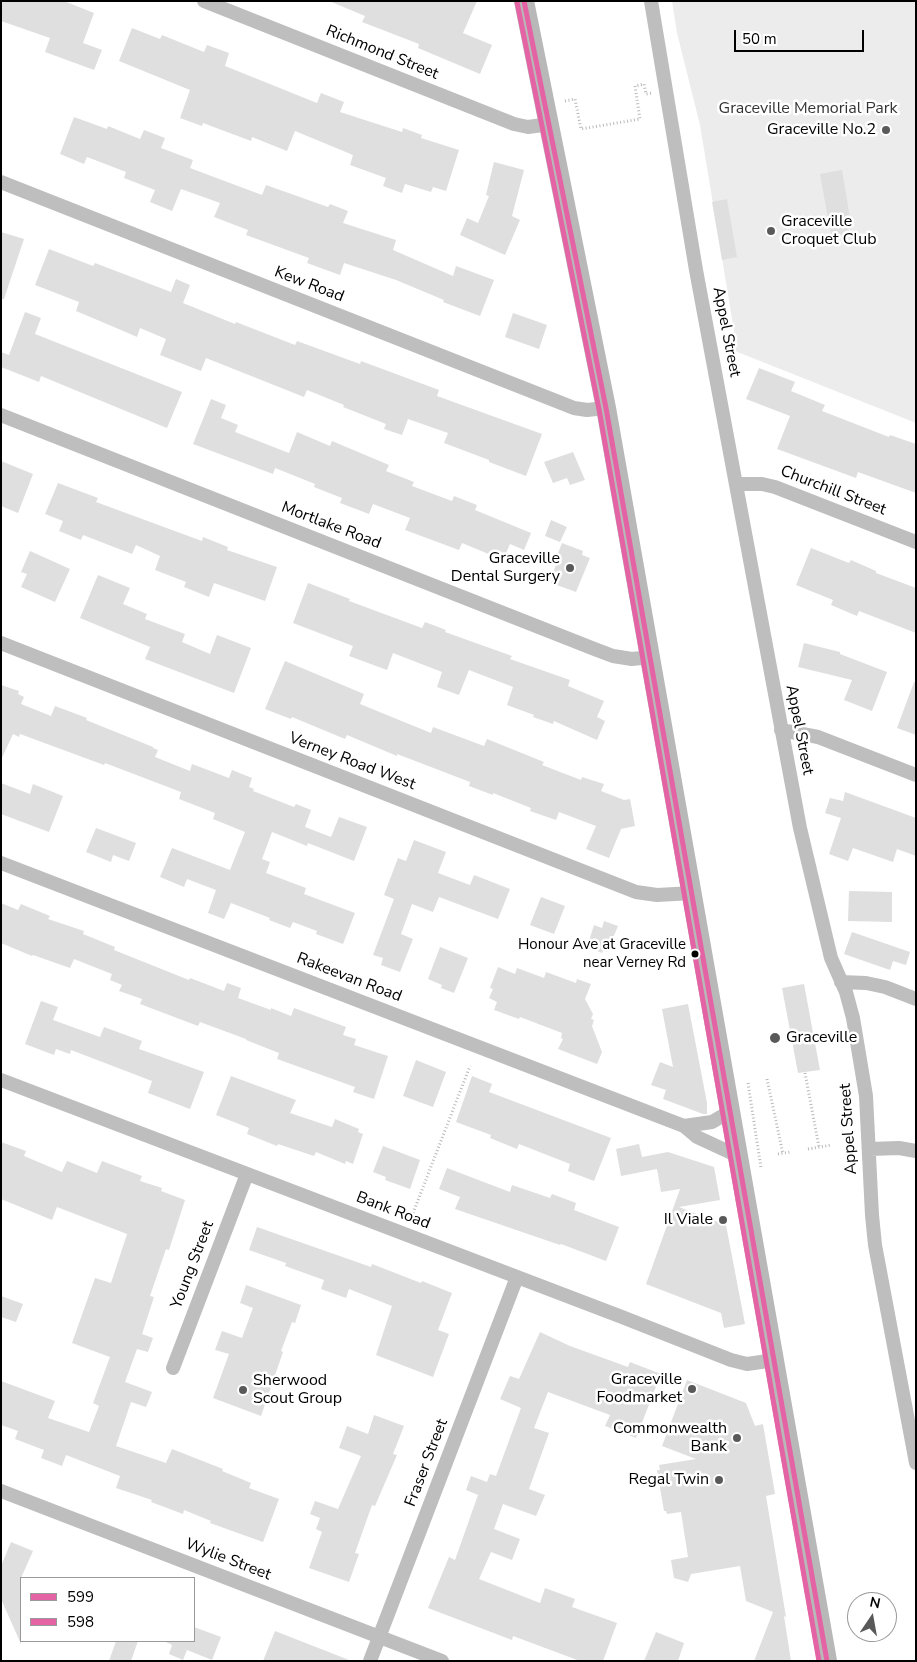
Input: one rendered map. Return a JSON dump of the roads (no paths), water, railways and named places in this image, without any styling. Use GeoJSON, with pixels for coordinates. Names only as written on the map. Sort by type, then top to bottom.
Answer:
{"type":"FeatureCollection","features":[{"type":"Feature","properties":{"kind":"main road"},"geometry":{"type":"LineString","coordinates":[[524,1],[606,408],[827,1661]]}},
{"type":"Feature","properties":{"kind":"street","name":"Richmond Street"},"geometry":{"type":"LineString","coordinates":[[204,1],[514,124],[528,127],[550,124]]}},
{"type":"Feature","properties":{"kind":"street","name":"Appel Street"},"geometry":{"type":"LineString","coordinates":[[651,1],[696,270],[802,837],[831,958],[850,1004],[863,1074],[868,1117],[875,1245],[913,1429],[916,1463]]}},
{"type":"Feature","properties":{"kind":"street","name":"Kew Road"},"geometry":{"type":"LineString","coordinates":[[1,182],[574,408],[588,410],[606,408]]}},
{"type":"Feature","properties":{"kind":"street","name":"Mortlake Road"},"geometry":{"type":"LineString","coordinates":[[1,415],[613,656],[632,659],[651,657]]}},
{"type":"Feature","properties":{"kind":"street","name":"Churchill Street"},"geometry":{"type":"LineString","coordinates":[[736,484],[774,486],[916,542]]}},
{"type":"Feature","properties":{"kind":"street","name":"Verney Road West"},"geometry":{"type":"LineString","coordinates":[[1,643],[636,892],[657,895],[693,893]]}},
{"type":"Feature","properties":{"kind":"street"},"geometry":{"type":"LineString","coordinates":[[781,730],[818,737],[916,775]]}},
{"type":"Feature","properties":{"kind":"street","name":"Rakeevan Road"},"geometry":{"type":"LineString","coordinates":[[1,863],[684,1126],[697,1137],[738,1156]]}},
{"type":"Feature","properties":{"kind":"street"},"geometry":{"type":"LineString","coordinates":[[841,982],[866,983],[885,987],[916,999]]}},
{"type":"Feature","properties":{"kind":"street","name":"Bank Road"},"geometry":{"type":"LineString","coordinates":[[1,1080],[731,1360],[747,1364],[775,1360]]}},
{"type":"Feature","properties":{"kind":"street","name":"Rakeevan Road"},"geometry":{"type":"LineString","coordinates":[[684,1126],[712,1122],[731,1111]]}},
{"type":"Feature","properties":{"kind":"street"},"geometry":{"type":"LineString","coordinates":[[869,1149],[899,1148],[916,1151]]}},
{"type":"Feature","properties":{"kind":"street","name":"Young Street"},"geometry":{"type":"LineString","coordinates":[[173,1368],[247,1174]]}},
{"type":"Feature","properties":{"kind":"street","name":"Fraser Street"},"geometry":{"type":"LineString","coordinates":[[370,1661],[517,1277]]}},
{"type":"Feature","properties":{"kind":"street","name":"Wylie Street"},"geometry":{"type":"LineString","coordinates":[[1,1491],[442,1661]]}},
{"type":"Feature","properties":{"kind":"place","name":"Graceville No.2"},"geometry":{"type":"Point","coordinates":[886,130]}},
{"type":"Feature","properties":{"kind":"place","name":"Graceville Croquet Club"},"geometry":{"type":"Point","coordinates":[771,231]}},
{"type":"Feature","properties":{"kind":"place","name":"Graceville Dental Surgery"},"geometry":{"type":"Point","coordinates":[570,568]}},
{"type":"Feature","properties":{"kind":"place","name":"Honour Ave at Graceville near Verney Rd"},"geometry":{"type":"Point","coordinates":[695,954]}},
{"type":"Feature","properties":{"kind":"place","name":"Graceville"},"geometry":{"type":"Point","coordinates":[775,1038]}},
{"type":"Feature","properties":{"kind":"place","name":"Il Viale"},"geometry":{"type":"Point","coordinates":[723,1220]}},
{"type":"Feature","properties":{"kind":"place","name":"Graceville Foodmarket"},"geometry":{"type":"Point","coordinates":[692,1389]}},
{"type":"Feature","properties":{"kind":"place","name":"Sherwood Scout Group"},"geometry":{"type":"Point","coordinates":[243,1390]}},
{"type":"Feature","properties":{"kind":"place","name":"Commonwealth Bank"},"geometry":{"type":"Point","coordinates":[737,1438]}},
{"type":"Feature","properties":{"kind":"place","name":"Regal Twin"},"geometry":{"type":"Point","coordinates":[719,1480]}},
{"type":"Feature","properties":{"kind":"park label","name":"Graceville Memorial Park"},"geometry":{"type":"Point","coordinates":[808,109]}}]}
